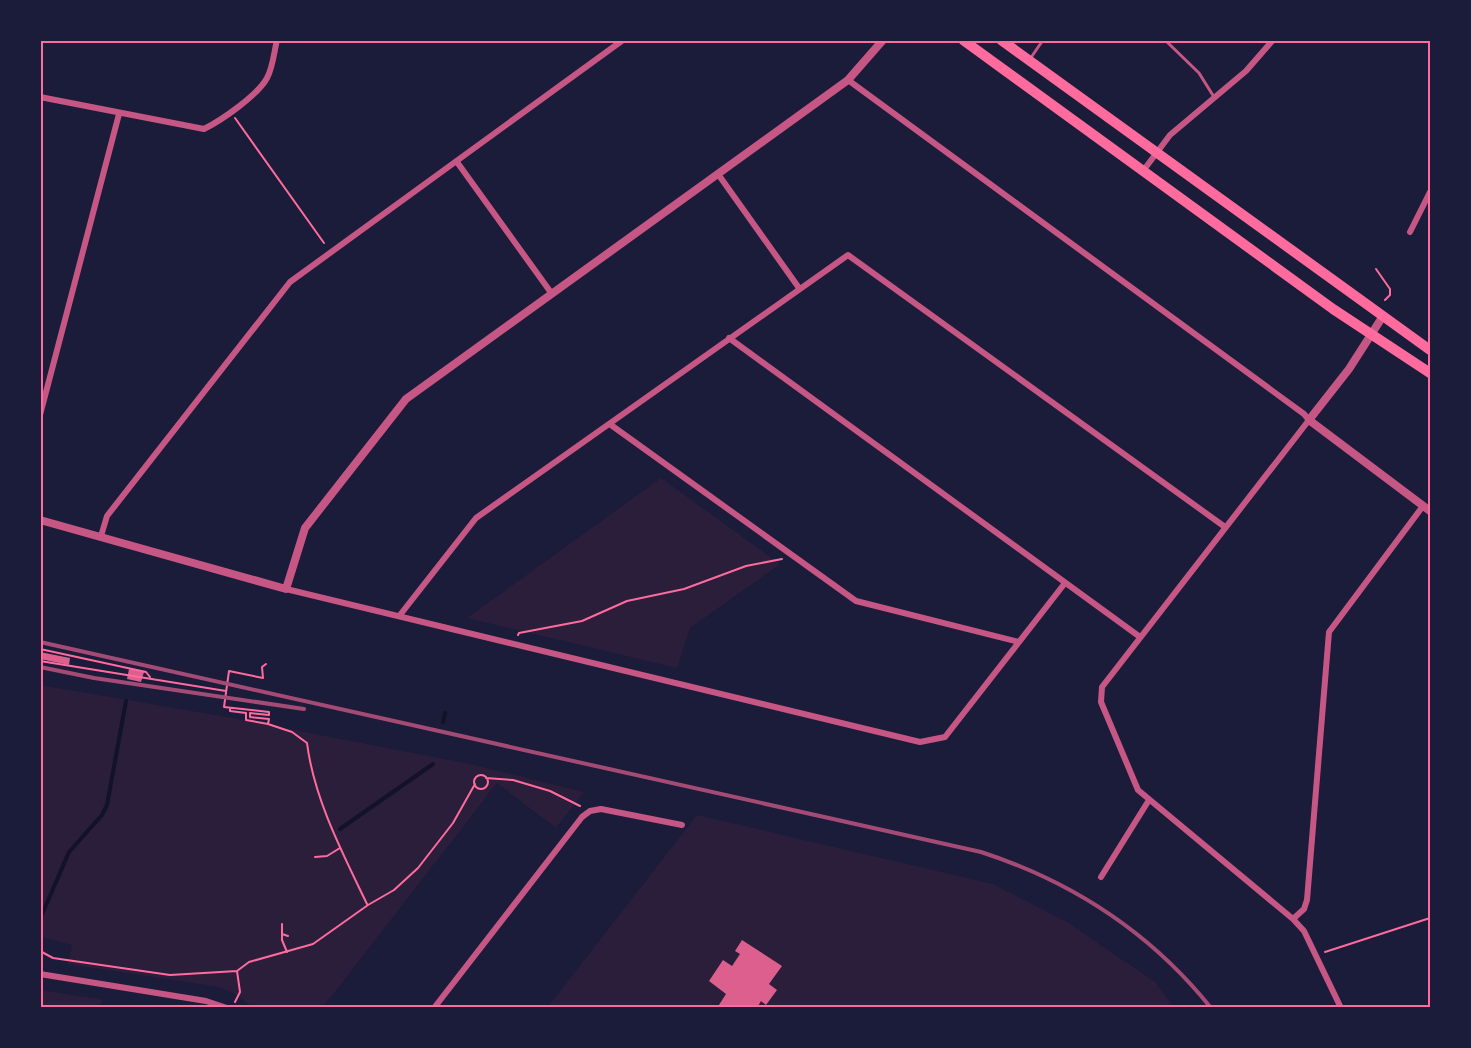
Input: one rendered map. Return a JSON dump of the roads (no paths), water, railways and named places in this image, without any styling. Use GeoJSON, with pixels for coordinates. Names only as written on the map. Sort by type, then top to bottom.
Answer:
{"type":"FeatureCollection","features":[{"type":"Feature","properties":{"kind":"main road"},"geometry":{"type":"LineString","coordinates":[[963,40],[1143,172],[1371,334],[1431,373]]}},
{"type":"Feature","properties":{"kind":"main road"},"geometry":{"type":"LineString","coordinates":[[1001,40],[1431,350]]}},
{"type":"Feature","properties":{"kind":"street"},"geometry":{"type":"LineString","coordinates":[[40,97],[204,129],[248,99],[264,85],[269,75],[277,40]]}},
{"type":"Feature","properties":{"kind":"street"},"geometry":{"type":"LineString","coordinates":[[101,536],[107,516],[290,282],[622,40]]}},
{"type":"Feature","properties":{"kind":"street"},"geometry":{"type":"LineString","coordinates":[[286,589],[305,528],[406,399],[848,80],[884,40]]}},
{"type":"Feature","properties":{"kind":"street"},"geometry":{"type":"LineString","coordinates":[[1143,172],[1185,120],[1246,71],[1273,40]]}},
{"type":"Feature","properties":{"kind":"street"},"geometry":{"type":"LineString","coordinates":[[848,80],[1304,414],[1427,509],[1329,632],[1307,900],[1304,909],[1293,919]]}},
{"type":"Feature","properties":{"kind":"street"},"geometry":{"type":"LineString","coordinates":[[40,415],[119,114]]}},
{"type":"Feature","properties":{"kind":"street"},"geometry":{"type":"LineString","coordinates":[[457,162],[552,294]]}},
{"type":"Feature","properties":{"kind":"street"},"geometry":{"type":"LineString","coordinates":[[718,174],[799,288]]}},
{"type":"Feature","properties":{"kind":"street"},"geometry":{"type":"LineString","coordinates":[[1410,232],[1431,192]]}},
{"type":"Feature","properties":{"kind":"street"},"geometry":{"type":"LineString","coordinates":[[400,615],[476,518],[611,425],[729,338],[848,255],[1225,527]]}},
{"type":"Feature","properties":{"kind":"street"},"geometry":{"type":"LineString","coordinates":[[1341,1008],[1304,931],[1293,919],[1149,800],[1132,781],[1101,702],[1102,687],[1349,369],[1383,316]]}},
{"type":"Feature","properties":{"kind":"street"},"geometry":{"type":"LineString","coordinates":[[729,338],[1140,637]]}},
{"type":"Feature","properties":{"kind":"street"},"geometry":{"type":"LineString","coordinates":[[611,425],[856,601],[1020,642]]}},
{"type":"Feature","properties":{"kind":"street"},"geometry":{"type":"LineString","coordinates":[[40,520],[286,589],[920,742],[945,737],[1065,583]]}},
{"type":"Feature","properties":{"kind":"street"},"geometry":{"type":"LineString","coordinates":[[1101,877],[1149,800]]}},
{"type":"Feature","properties":{"kind":"street"},"geometry":{"type":"LineString","coordinates":[[434,1008],[582,817],[590,811],[601,809],[682,825]]}},
{"type":"Feature","properties":{"kind":"street"},"geometry":{"type":"LineString","coordinates":[[40,974],[227,1008]]}},
{"type":"Feature","properties":{"kind":"lane"},"geometry":{"type":"LineString","coordinates":[[1029,61],[1043,40]]}},
{"type":"Feature","properties":{"kind":"lane"},"geometry":{"type":"LineString","coordinates":[[1165,40],[1199,73],[1214,98]]}},
{"type":"Feature","properties":{"kind":"waterway"},"geometry":{"type":"LineString","coordinates":[[40,919],[69,852],[102,815],[107,805],[126,701]]}},
{"type":"Feature","properties":{"kind":"waterway"},"geometry":{"type":"LineString","coordinates":[[443,722],[445,713]]}},
{"type":"Feature","properties":{"kind":"waterway"},"geometry":{"type":"LineString","coordinates":[[340,829],[433,764]]}},
{"type":"Feature","properties":{"kind":"railway"},"geometry":{"type":"LineString","coordinates":[[40,642],[981,852],[1047,878],[1108,913],[1162,956],[1211,1008]]}},
{"type":"Feature","properties":{"kind":"railway"},"geometry":{"type":"LineString","coordinates":[[40,667],[94,678],[304,709]]}}]}
